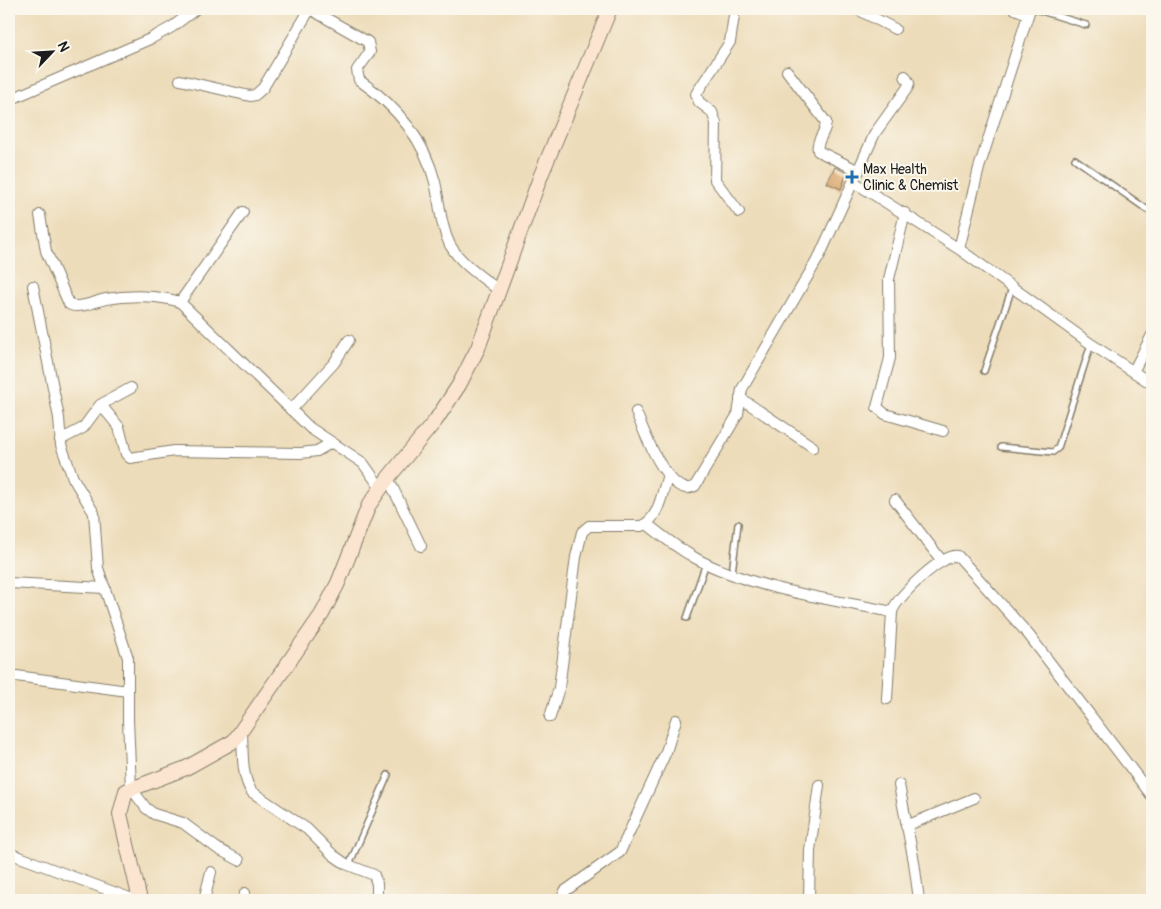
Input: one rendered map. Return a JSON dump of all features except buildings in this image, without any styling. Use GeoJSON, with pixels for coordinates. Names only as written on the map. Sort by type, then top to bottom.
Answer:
{"type":"FeatureCollection","features":[{"type":"Feature","properties":{"kind":"street"},"geometry":{"type":"LineString","coordinates":[[9,100],[150,39],[172,28],[196,9]]}},
{"type":"Feature","properties":{"kind":"street"},"geometry":{"type":"LineString","coordinates":[[180,80],[255,95],[263,88],[310,9],[368,42],[370,52],[357,70],[359,80],[391,104],[414,137],[431,170],[441,217],[451,246],[467,265],[500,291]]}},
{"type":"Feature","properties":{"kind":"street"},"geometry":{"type":"LineString","coordinates":[[140,900],[120,814],[122,800],[126,791],[186,768],[224,748],[242,732],[330,600],[359,526],[384,482],[436,420],[459,385],[478,348],[538,182],[610,9]]}},
{"type":"Feature","properties":{"kind":"street"},"geometry":{"type":"LineString","coordinates":[[735,9],[730,42],[696,94],[698,102],[712,112],[716,123],[715,180],[739,212]]}},
{"type":"Feature","properties":{"kind":"street"},"geometry":{"type":"LineString","coordinates":[[856,9],[894,29]]}},
{"type":"Feature","properties":{"kind":"street"},"geometry":{"type":"LineString","coordinates":[[960,249],[979,168],[1031,11],[1015,9]]}},
{"type":"Feature","properties":{"kind":"street"},"geometry":{"type":"LineString","coordinates":[[787,71],[826,122],[826,128],[817,146],[818,151],[858,171]]}},
{"type":"Feature","properties":{"kind":"street"},"geometry":{"type":"LineString","coordinates":[[636,412],[660,465],[682,488],[686,489],[695,486],[738,414],[742,389],[754,366],[820,255],[881,124],[908,87],[909,82],[905,76]]}},
{"type":"Feature","properties":{"kind":"street"},"geometry":{"type":"LineString","coordinates":[[854,182],[960,249],[1091,344],[1134,370],[1152,384]]}},
{"type":"Feature","properties":{"kind":"street"},"geometry":{"type":"LineString","coordinates":[[180,302],[243,212]]}},
{"type":"Feature","properties":{"kind":"street"},"geometry":{"type":"LineString","coordinates":[[904,213],[889,279],[889,367],[877,404],[879,410],[885,414],[943,431]]}},
{"type":"Feature","properties":{"kind":"street"},"geometry":{"type":"LineString","coordinates":[[40,215],[46,251],[66,300],[73,306],[117,298],[158,297],[180,302],[291,410],[331,443],[363,463],[384,482],[421,546]]}},
{"type":"Feature","properties":{"kind":"street"},"geometry":{"type":"LineString","coordinates":[[33,286],[59,418],[60,440],[73,478],[94,513],[98,568],[128,658],[131,788],[146,808],[154,814],[183,823],[218,849],[239,860]]}},
{"type":"Feature","properties":{"kind":"street"},"geometry":{"type":"LineString","coordinates":[[1134,370],[1152,334]]}},
{"type":"Feature","properties":{"kind":"street"},"geometry":{"type":"LineString","coordinates":[[291,410],[334,363],[349,340]]}},
{"type":"Feature","properties":{"kind":"street"},"geometry":{"type":"LineString","coordinates":[[60,440],[83,428],[101,405],[131,388]]}},
{"type":"Feature","properties":{"kind":"street"},"geometry":{"type":"LineString","coordinates":[[740,398],[813,447]]}},
{"type":"Feature","properties":{"kind":"street"},"geometry":{"type":"LineString","coordinates":[[101,405],[119,427],[126,454],[133,459],[174,451],[301,453],[317,451],[331,443]]}},
{"type":"Feature","properties":{"kind":"street"},"geometry":{"type":"LineString","coordinates":[[550,717],[559,688],[576,558],[582,532],[589,526],[641,526],[647,524],[653,518],[668,475]]}},
{"type":"Feature","properties":{"kind":"street"},"geometry":{"type":"LineString","coordinates":[[894,500],[942,561]]}},
{"type":"Feature","properties":{"kind":"street"},"geometry":{"type":"LineString","coordinates":[[647,524],[678,548],[706,563],[732,573],[796,592],[892,612]]}},
{"type":"Feature","properties":{"kind":"street"},"geometry":{"type":"LineString","coordinates":[[887,699],[894,605],[903,593],[942,561],[954,555],[970,568],[1028,634],[1152,796]]}},
{"type":"Feature","properties":{"kind":"street"},"geometry":{"type":"LineString","coordinates":[[9,583],[105,588]]}},
{"type":"Feature","properties":{"kind":"street"},"geometry":{"type":"LineString","coordinates":[[9,675],[128,691]]}},
{"type":"Feature","properties":{"kind":"street"},"geometry":{"type":"LineString","coordinates":[[561,900],[564,891],[620,852],[666,752],[676,720]]}},
{"type":"Feature","properties":{"kind":"street"},"geometry":{"type":"LineString","coordinates":[[242,732],[246,777],[252,792],[285,812],[307,829],[333,855],[349,865],[374,875],[377,884],[376,900]]}},
{"type":"Feature","properties":{"kind":"street"},"geometry":{"type":"LineString","coordinates":[[899,785],[914,862],[919,900]]}},
{"type":"Feature","properties":{"kind":"street"},"geometry":{"type":"LineString","coordinates":[[809,900],[810,850],[819,786]]}},
{"type":"Feature","properties":{"kind":"street"},"geometry":{"type":"LineString","coordinates":[[906,826],[974,798]]}},
{"type":"Feature","properties":{"kind":"street"},"geometry":{"type":"LineString","coordinates":[[9,853],[135,900]]}},
{"type":"Feature","properties":{"kind":"street"},"geometry":{"type":"LineString","coordinates":[[204,900],[211,872]]}},
{"type":"Feature","properties":{"kind":"lane"},"geometry":{"type":"LineString","coordinates":[[1031,11],[1086,24]]}},
{"type":"Feature","properties":{"kind":"lane"},"geometry":{"type":"LineString","coordinates":[[1075,159],[1152,213]]}},
{"type":"Feature","properties":{"kind":"lane"},"geometry":{"type":"LineString","coordinates":[[984,371],[1012,287]]}},
{"type":"Feature","properties":{"kind":"lane"},"geometry":{"type":"LineString","coordinates":[[1001,447],[1053,452],[1058,448],[1091,344]]}},
{"type":"Feature","properties":{"kind":"lane"},"geometry":{"type":"LineString","coordinates":[[732,573],[738,524]]}},
{"type":"Feature","properties":{"kind":"lane"},"geometry":{"type":"LineString","coordinates":[[687,618],[706,563]]}},
{"type":"Feature","properties":{"kind":"lane"},"geometry":{"type":"LineString","coordinates":[[349,865],[388,775]]}},
{"type":"Feature","properties":{"kind":"place","name":"Max Health Clinic & Chemist"},"geometry":{"type":"Point","coordinates":[852,177]}}]}
